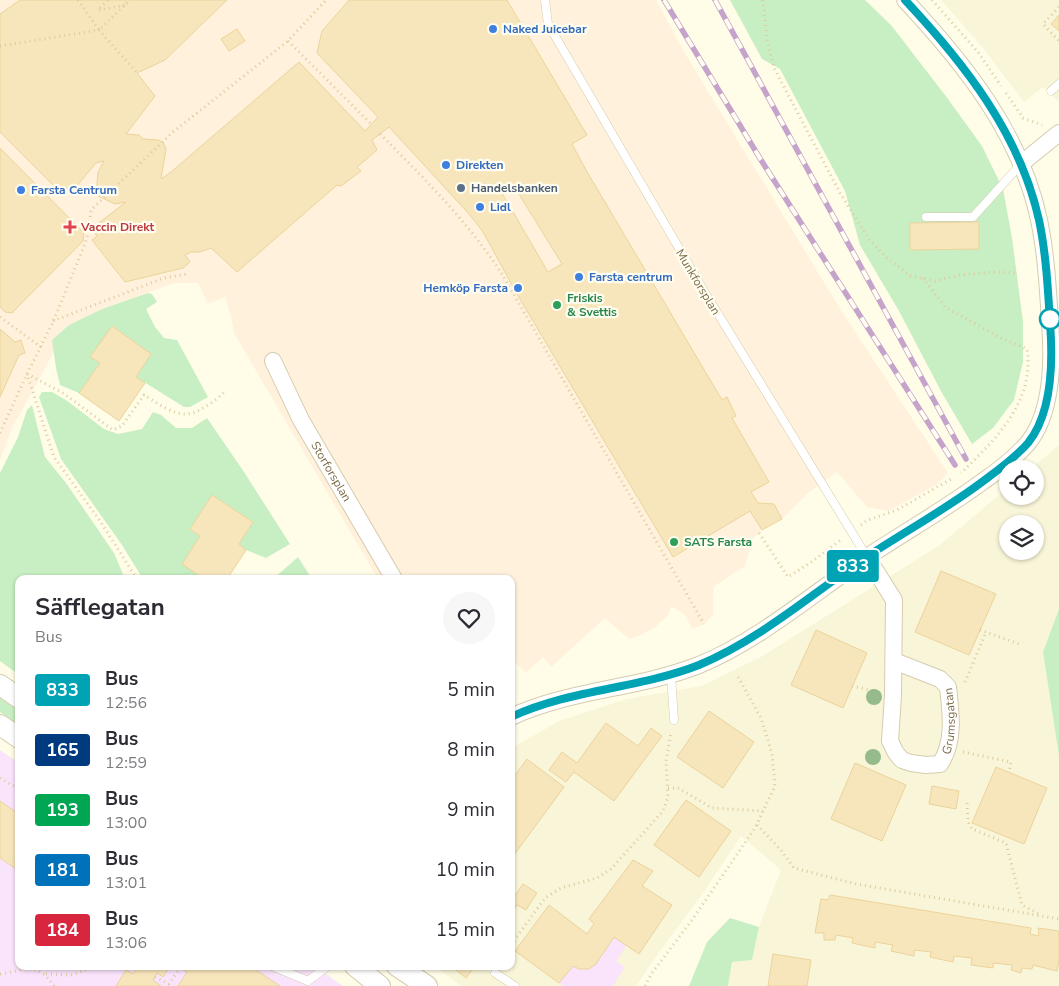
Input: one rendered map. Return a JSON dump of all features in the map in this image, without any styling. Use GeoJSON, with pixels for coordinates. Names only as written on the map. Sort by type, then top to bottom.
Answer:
{"type":"FeatureCollection","features":[{"type":"Feature","properties":{"kind":"street"},"geometry":{"type":"LineString","coordinates":[[515,715],[530,708],[568,697],[671,675],[702,664],[752,637],[867,557],[961,497],[999,470],[1028,443],[1040,421],[1055,385],[1043,246],[1039,221],[1022,164],[1004,128],[984,95],[940,37],[905,0]]}},
{"type":"Feature","properties":{"kind":"street"},"geometry":{"type":"LineString","coordinates":[[1022,164],[1055,135]]}},
{"type":"Feature","properties":{"kind":"street","name":"Storforsplan"},"geometry":{"type":"LineString","coordinates":[[273,362],[301,420],[392,575]]}},
{"type":"Feature","properties":{"kind":"street","name":"Grumsgatan"},"geometry":{"type":"LineString","coordinates":[[867,557],[894,600],[894,660],[890,741],[902,760],[926,766],[940,764],[948,749],[950,740],[948,688],[940,679],[894,660]]}},
{"type":"Feature","properties":{"kind":"street"},"geometry":{"type":"LineString","coordinates":[[0,685],[15,695]]}},
{"type":"Feature","properties":{"kind":"street"},"geometry":{"type":"LineString","coordinates":[[0,725],[15,735]]}},
{"type":"Feature","properties":{"kind":"street"},"geometry":{"type":"LineString","coordinates":[[360,970],[380,986]]}},
{"type":"Feature","properties":{"kind":"street"},"geometry":{"type":"LineString","coordinates":[[403,970],[426,986]]}},
{"type":"Feature","properties":{"kind":"lane","name":"Munkforsplan"},"geometry":{"type":"LineString","coordinates":[[545,0],[548,24],[694,274],[867,557]]}},
{"type":"Feature","properties":{"kind":"lane"},"geometry":{"type":"LineString","coordinates":[[1051,91],[1059,84]]}},
{"type":"Feature","properties":{"kind":"lane"},"geometry":{"type":"LineString","coordinates":[[926,217],[973,217],[1022,164]]}},
{"type":"Feature","properties":{"kind":"lane"},"geometry":{"type":"LineString","coordinates":[[671,675],[674,720]]}},
{"type":"Feature","properties":{"kind":"lane"},"geometry":{"type":"LineString","coordinates":[[282,970],[317,986]]}},
{"type":"Feature","properties":{"kind":"lane"},"geometry":{"type":"LineString","coordinates":[[308,981],[323,970]]}},
{"type":"Feature","properties":{"kind":"lane"},"geometry":{"type":"LineString","coordinates":[[495,973],[515,986]]}},
{"type":"Feature","properties":{"kind":"path"},"geometry":{"type":"LineString","coordinates":[[78,0],[99,30],[137,73]]}},
{"type":"Feature","properties":{"kind":"path"},"geometry":{"type":"LineString","coordinates":[[108,0],[99,10],[125,5]]}},
{"type":"Feature","properties":{"kind":"path"},"geometry":{"type":"LineString","coordinates":[[0,46],[99,30],[130,0]]}},
{"type":"Feature","properties":{"kind":"path"},"geometry":{"type":"LineString","coordinates":[[0,433],[53,322],[87,238],[91,210],[174,132],[288,41],[326,0]]}},
{"type":"Feature","properties":{"kind":"path"},"geometry":{"type":"LineString","coordinates":[[763,0],[767,39],[774,68],[840,193],[869,239],[887,258],[911,276],[935,281],[960,275],[996,272],[1016,273]]}},
{"type":"Feature","properties":{"kind":"path"},"geometry":{"type":"LineString","coordinates":[[932,0],[978,52],[1023,118],[1042,125],[1055,135]]}},
{"type":"Feature","properties":{"kind":"path"},"geometry":{"type":"LineString","coordinates":[[1059,7],[1043,24],[1059,41]]}},
{"type":"Feature","properties":{"kind":"path"},"geometry":{"type":"LineString","coordinates":[[288,41],[371,124]]}},
{"type":"Feature","properties":{"kind":"path"},"geometry":{"type":"LineString","coordinates":[[380,134],[465,222],[502,274],[704,624]]}},
{"type":"Feature","properties":{"kind":"path"},"geometry":{"type":"LineString","coordinates":[[53,322],[164,278],[187,274]]}},
{"type":"Feature","properties":{"kind":"path"},"geometry":{"type":"LineString","coordinates":[[759,533],[788,577],[813,562],[868,520],[897,510],[958,476],[992,443],[1016,410],[1025,388],[1029,362],[1027,349],[1001,338],[945,307],[923,278]]}},
{"type":"Feature","properties":{"kind":"path"},"geometry":{"type":"LineString","coordinates":[[0,316],[41,347]]}},
{"type":"Feature","properties":{"kind":"path"},"geometry":{"type":"LineString","coordinates":[[27,374],[63,393],[113,430],[122,426],[144,395],[184,414],[201,410],[225,392]]}},
{"type":"Feature","properties":{"kind":"path"},"geometry":{"type":"LineString","coordinates":[[27,374],[54,457],[100,521],[134,575]]}},
{"type":"Feature","properties":{"kind":"path"},"geometry":{"type":"LineString","coordinates":[[980,630],[1022,645]]}},
{"type":"Feature","properties":{"kind":"path"},"geometry":{"type":"LineString","coordinates":[[977,652],[986,632]]}},
{"type":"Feature","properties":{"kind":"path"},"geometry":{"type":"LineString","coordinates":[[645,986],[652,973],[692,920],[757,825],[775,786],[772,754],[762,718],[737,675]]}},
{"type":"Feature","properties":{"kind":"path"},"geometry":{"type":"LineString","coordinates":[[852,686],[893,695]]}},
{"type":"Feature","properties":{"kind":"path"},"geometry":{"type":"LineString","coordinates":[[515,939],[545,898],[561,888],[597,878],[611,869],[663,810],[668,797],[666,761],[674,720]]}},
{"type":"Feature","properties":{"kind":"path"},"geometry":{"type":"LineString","coordinates":[[948,749],[1007,760],[1011,762],[1009,772]]}},
{"type":"Feature","properties":{"kind":"path"},"geometry":{"type":"LineString","coordinates":[[0,778],[15,787]]}},
{"type":"Feature","properties":{"kind":"path"},"geometry":{"type":"LineString","coordinates":[[668,788],[678,788],[712,808],[763,810]]}},
{"type":"Feature","properties":{"kind":"path"},"geometry":{"type":"LineString","coordinates":[[967,803],[968,822],[972,829],[1006,843],[1022,905],[1045,917]]}},
{"type":"Feature","properties":{"kind":"path"},"geometry":{"type":"LineString","coordinates":[[757,825],[781,850],[794,868],[856,884],[1059,919]]}},
{"type":"Feature","properties":{"kind":"path"},"geometry":{"type":"LineString","coordinates":[[0,974],[21,970]]}},
{"type":"Feature","properties":{"kind":"path"},"geometry":{"type":"LineString","coordinates":[[37,970],[46,974],[71,975],[86,970]]}},
{"type":"Feature","properties":{"kind":"path"},"geometry":{"type":"LineString","coordinates":[[155,977],[169,984],[179,970]]}},
{"type":"Feature","properties":{"kind":"path"},"geometry":{"type":"LineString","coordinates":[[46,974],[54,986]]}},
{"type":"Feature","properties":{"kind":"shaded area","name":"Farsta centrum"},"geometry":{"type":"Polygon","coordinates":[[[0,0],[656,0],[684,52],[842,312],[948,473],[938,484],[888,511],[867,507],[837,472],[807,494],[782,519],[762,530],[753,538],[745,566],[713,587],[713,615],[704,624],[693,629],[684,614],[671,606],[669,614],[655,627],[629,639],[605,618],[551,667],[543,657],[526,673],[515,662],[515,575],[376,575],[234,333],[225,297],[208,304],[198,283],[175,283],[102,309],[69,325],[12,428],[0,460],[0,0]]]}},
{"type":"Feature","properties":{"kind":"shaded area"},"geometry":{"type":"Polygon","coordinates":[[[941,0],[1059,0],[1059,102],[1043,87],[1024,102],[983,48],[941,0]]]}},
{"type":"Feature","properties":{"kind":"shaded area"},"geometry":{"type":"Polygon","coordinates":[[[1059,445],[1059,609],[1043,652],[1059,756],[1059,986],[728,986],[732,962],[752,960],[759,927],[781,870],[741,836],[636,986],[461,986],[440,970],[515,970],[515,746],[559,721],[627,699],[701,686],[761,657],[940,545],[999,495],[999,505],[1044,505],[1044,460],[1042,460],[1059,445]]]}},
{"type":"Feature","properties":{"kind":"shaded area"},"geometry":{"type":"Polygon","coordinates":[[[0,750],[15,760],[15,970],[321,970],[343,986],[0,986],[0,750]]]}},
{"type":"Feature","properties":{"kind":"shaded area"},"geometry":{"type":"Polygon","coordinates":[[[614,937],[626,946],[616,961],[625,967],[613,986],[564,986],[559,983],[573,966],[579,969],[589,969],[596,964],[614,937]]]}},
{"type":"Feature","properties":{"kind":"green space"},"geometry":{"type":"Polygon","coordinates":[[[730,0],[865,0],[891,25],[982,146],[1003,189],[1012,238],[1023,322],[1023,362],[1014,400],[993,428],[972,444],[942,393],[899,311],[860,245],[845,191],[780,69],[762,59],[730,0]]]}},
{"type":"Feature","properties":{"kind":"green space"},"geometry":{"type":"Polygon","coordinates":[[[148,293],[152,294],[157,302],[146,309],[155,327],[164,338],[177,340],[208,397],[190,407],[184,407],[136,377],[151,354],[112,326],[91,357],[100,363],[79,393],[60,385],[52,340],[69,325],[102,309],[148,293]]]}},
{"type":"Feature","properties":{"kind":"green space"},"geometry":{"type":"Polygon","coordinates":[[[42,392],[52,392],[66,400],[104,429],[118,434],[142,429],[153,412],[161,415],[176,428],[192,428],[207,418],[290,544],[266,558],[246,550],[239,544],[253,522],[212,495],[190,529],[200,536],[204,575],[141,575],[122,545],[61,459],[39,397],[42,392]]]}},
{"type":"Feature","properties":{"kind":"green space"},"geometry":{"type":"Polygon","coordinates":[[[32,405],[45,457],[66,483],[114,553],[123,575],[15,575],[15,672],[0,661],[0,473],[18,437],[27,410],[32,405]]]}},
{"type":"Feature","properties":{"kind":"green space"},"geometry":{"type":"Polygon","coordinates":[[[298,557],[309,575],[278,575],[298,557]]]}},
{"type":"Feature","properties":{"kind":"green space"},"geometry":{"type":"Polygon","coordinates":[[[1059,609],[1059,756],[1043,652],[1059,609]]]}},
{"type":"Feature","properties":{"kind":"green space"},"geometry":{"type":"Polygon","coordinates":[[[0,698],[15,708],[15,722],[0,712],[0,698]]]}},
{"type":"Feature","properties":{"kind":"green space"},"geometry":{"type":"Polygon","coordinates":[[[730,918],[759,927],[752,960],[732,962],[728,986],[689,986],[707,942],[730,918]]]}},
{"type":"Feature","properties":{"kind":"building","name":"Farsta centrum"},"geometry":{"type":"Polygon","coordinates":[[[20,0],[227,0],[165,60],[137,73],[155,96],[126,134],[139,135],[143,139],[163,142],[166,149],[161,179],[299,62],[365,131],[378,117],[317,53],[322,31],[349,0],[507,0],[587,135],[572,144],[586,170],[722,400],[727,397],[736,416],[732,418],[769,482],[751,492],[758,503],[774,504],[782,519],[762,530],[750,511],[673,557],[517,294],[483,232],[470,215],[389,127],[372,140],[377,150],[357,167],[361,171],[341,186],[337,185],[237,272],[211,248],[185,255],[190,262],[183,268],[125,282],[92,240],[97,236],[91,229],[126,202],[115,204],[96,195],[98,172],[104,161],[96,163],[75,188],[56,188],[0,132],[0,14],[20,0]],[[514,186],[503,195],[548,272],[562,264],[514,186]]]}},
{"type":"Feature","properties":{"kind":"building"},"geometry":{"type":"Polygon","coordinates":[[[1059,15],[1059,31],[1051,24],[1059,15]]]}},
{"type":"Feature","properties":{"kind":"building"},"geometry":{"type":"Polygon","coordinates":[[[237,29],[245,41],[229,51],[221,39],[237,29]]]}},
{"type":"Feature","properties":{"kind":"building","name":"Farsta Centrum"},"geometry":{"type":"Polygon","coordinates":[[[0,148],[84,233],[83,241],[12,313],[5,312],[0,307],[0,148]]]}},
{"type":"Feature","properties":{"kind":"building"},"geometry":{"type":"Polygon","coordinates":[[[979,222],[979,249],[910,250],[910,223],[979,222]]]}},
{"type":"Feature","properties":{"kind":"building"},"geometry":{"type":"Polygon","coordinates":[[[112,326],[151,354],[136,377],[145,383],[119,421],[79,393],[100,363],[90,357],[112,326]]]}},
{"type":"Feature","properties":{"kind":"building"},"geometry":{"type":"Polygon","coordinates":[[[0,329],[15,342],[21,340],[25,353],[19,355],[0,397],[0,329]]]}},
{"type":"Feature","properties":{"kind":"building"},"geometry":{"type":"Polygon","coordinates":[[[212,495],[253,522],[239,544],[246,550],[230,575],[198,575],[182,564],[200,536],[190,529],[212,495]]]}},
{"type":"Feature","properties":{"kind":"building"},"geometry":{"type":"Polygon","coordinates":[[[941,571],[996,594],[969,655],[915,632],[941,571]]]}},
{"type":"Feature","properties":{"kind":"building"},"geometry":{"type":"Polygon","coordinates":[[[816,630],[867,653],[843,708],[791,685],[816,630]]]}},
{"type":"Feature","properties":{"kind":"building"},"geometry":{"type":"Polygon","coordinates":[[[709,711],[754,742],[723,788],[677,757],[709,711]]]}},
{"type":"Feature","properties":{"kind":"building"},"geometry":{"type":"Polygon","coordinates":[[[606,723],[638,746],[651,728],[662,736],[614,801],[574,772],[566,782],[549,770],[562,752],[577,763],[606,723]]]}},
{"type":"Feature","properties":{"kind":"building"},"geometry":{"type":"Polygon","coordinates":[[[527,759],[564,787],[515,854],[515,776],[527,759]]]}},
{"type":"Feature","properties":{"kind":"building"},"geometry":{"type":"Polygon","coordinates":[[[855,763],[906,785],[882,841],[831,819],[855,763]]]}},
{"type":"Feature","properties":{"kind":"building"},"geometry":{"type":"Polygon","coordinates":[[[996,767],[1047,788],[1024,844],[972,823],[996,767]]]}},
{"type":"Feature","properties":{"kind":"building"},"geometry":{"type":"Polygon","coordinates":[[[932,786],[959,791],[956,809],[929,804],[932,786]]]}},
{"type":"Feature","properties":{"kind":"building"},"geometry":{"type":"Polygon","coordinates":[[[686,800],[731,831],[699,877],[654,845],[686,800]]]}},
{"type":"Feature","properties":{"kind":"building"},"geometry":{"type":"Polygon","coordinates":[[[0,801],[15,811],[15,868],[0,858],[0,801]]]}},
{"type":"Feature","properties":{"kind":"building"},"geometry":{"type":"Polygon","coordinates":[[[633,860],[653,871],[642,886],[672,905],[639,954],[614,937],[596,964],[589,969],[579,969],[573,966],[559,983],[515,951],[549,905],[587,934],[594,924],[589,919],[633,860]]]}},
{"type":"Feature","properties":{"kind":"building"},"geometry":{"type":"Polygon","coordinates":[[[523,884],[537,893],[526,910],[517,905],[515,908],[515,895],[523,884]]]}},
{"type":"Feature","properties":{"kind":"building"},"geometry":{"type":"Polygon","coordinates":[[[830,895],[1031,928],[1030,934],[1039,936],[1038,928],[1059,931],[1057,971],[1033,965],[1032,969],[1022,968],[1021,973],[1011,970],[1012,965],[993,963],[993,968],[971,965],[972,958],[954,956],[953,962],[930,957],[931,952],[914,950],[914,956],[891,951],[893,945],[875,942],[875,948],[852,943],[853,938],[836,935],[835,940],[824,940],[824,933],[815,933],[821,899],[828,900],[830,895]]]}},
{"type":"Feature","properties":{"kind":"building"},"geometry":{"type":"Polygon","coordinates":[[[773,954],[811,960],[807,986],[768,986],[773,954]]]}},
{"type":"Feature","properties":{"kind":"building"},"geometry":{"type":"Polygon","coordinates":[[[126,970],[133,974],[136,970],[167,970],[163,977],[157,973],[153,980],[161,986],[116,986],[126,970]]]}},
{"type":"Feature","properties":{"kind":"building"},"geometry":{"type":"Polygon","coordinates":[[[184,970],[256,970],[280,986],[178,986],[187,972],[184,970]]]}},
{"type":"Feature","properties":{"kind":"building"},"geometry":{"type":"Polygon","coordinates":[[[456,970],[472,970],[466,978],[456,970]]]}},
{"type":"Feature","properties":{"kind":"railway"},"geometry":{"type":"LineString","coordinates":[[664,0],[761,160],[955,465]]}},
{"type":"Feature","properties":{"kind":"railway"},"geometry":{"type":"LineString","coordinates":[[715,0],[966,459]]}},
{"type":"Feature","properties":{"kind":"bus line","name":"833"},"geometry":{"type":"LineString","coordinates":[[515,715],[530,708],[568,697],[671,675],[702,664],[752,637],[867,557],[961,497],[999,470],[1028,443],[1040,421],[1050,384],[1052,345],[1049,299],[1039,221],[1028,182],[1022,164],[1004,128],[984,95],[940,37],[905,0]]}},
{"type":"Feature","properties":{"kind":"place","name":"Naked Juicebar"},"geometry":{"type":"Point","coordinates":[493,29]}},
{"type":"Feature","properties":{"kind":"place","name":"Direkten"},"geometry":{"type":"Point","coordinates":[446,165]}},
{"type":"Feature","properties":{"kind":"place","name":"Handelsbanken"},"geometry":{"type":"Point","coordinates":[461,188]}},
{"type":"Feature","properties":{"kind":"place","name":"Farsta Centrum"},"geometry":{"type":"Point","coordinates":[21,190]}},
{"type":"Feature","properties":{"kind":"place","name":"Lidl"},"geometry":{"type":"Point","coordinates":[480,207]}},
{"type":"Feature","properties":{"kind":"place","name":"Vaccin Direkt"},"geometry":{"type":"Point","coordinates":[70,227]}},
{"type":"Feature","properties":{"kind":"place","name":"Farsta centrum"},"geometry":{"type":"Point","coordinates":[579,277]}},
{"type":"Feature","properties":{"kind":"place","name":"Hemköp Farsta"},"geometry":{"type":"Point","coordinates":[518,288]}},
{"type":"Feature","properties":{"kind":"place","name":"Friskis & Svettis"},"geometry":{"type":"Point","coordinates":[557,305]}},
{"type":"Feature","properties":{"kind":"place","name":"SATS Farsta"},"geometry":{"type":"Point","coordinates":[674,542]}}]}
